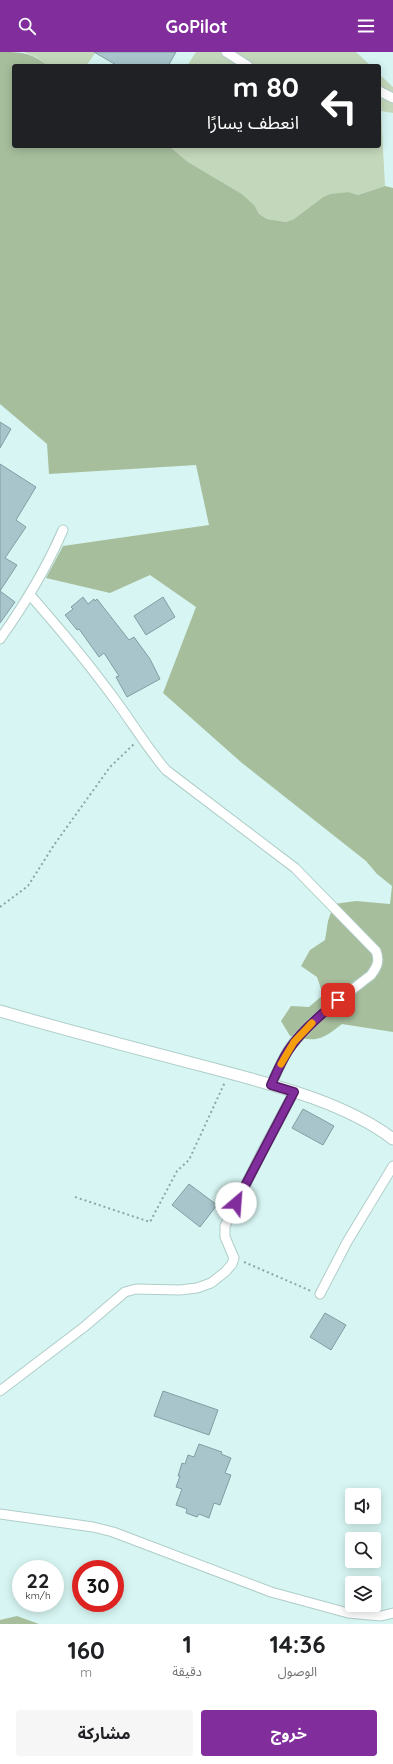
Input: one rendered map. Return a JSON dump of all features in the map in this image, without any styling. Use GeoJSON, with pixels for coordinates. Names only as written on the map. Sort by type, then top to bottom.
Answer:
{"type":"FeatureCollection","features":[{"type":"Feature","properties":{"kind":"street"},"geometry":{"type":"LineString","coordinates":[[226,52],[245,64]]}},
{"type":"Feature","properties":{"kind":"street"},"geometry":{"type":"LineString","coordinates":[[381,92],[393,98]]}},
{"type":"Feature","properties":{"kind":"street"},"geometry":{"type":"LineString","coordinates":[[0,639],[30,595],[51,558],[63,530]]}},
{"type":"Feature","properties":{"kind":"street"},"geometry":{"type":"LineString","coordinates":[[30,595],[90,666],[155,757],[166,770],[295,868],[376,950],[378,955],[377,967],[371,975],[314,1021],[294,1042],[284,1057],[271,1085]]}},
{"type":"Feature","properties":{"kind":"street"},"geometry":{"type":"LineString","coordinates":[[0,1011],[60,1029],[229,1073],[294,1092],[338,1109],[369,1124],[393,1139]]}},
{"type":"Feature","properties":{"kind":"street"},"geometry":{"type":"LineString","coordinates":[[0,1391],[84,1327],[125,1292],[136,1289],[180,1290],[197,1288],[211,1283],[232,1264],[234,1258],[225,1237],[225,1226],[294,1092]]}},
{"type":"Feature","properties":{"kind":"street"},"geometry":{"type":"LineString","coordinates":[[320,1294],[347,1242],[393,1166]]}},
{"type":"Feature","properties":{"kind":"street"},"geometry":{"type":"LineString","coordinates":[[0,1514],[93,1527],[113,1532],[271,1592],[348,1613],[381,1616],[393,1613]]}},
{"type":"Feature","properties":{"kind":"path"},"geometry":{"type":"LineString","coordinates":[[0,907],[28,886],[54,845],[110,767],[142,737]]}},
{"type":"Feature","properties":{"kind":"path"},"geometry":{"type":"LineString","coordinates":[[75,1197],[150,1222],[177,1171],[189,1160],[229,1073]]}},
{"type":"Feature","properties":{"kind":"path"},"geometry":{"type":"LineString","coordinates":[[234,1258],[320,1294]]}},
{"type":"Feature","properties":{"kind":"green space"},"geometry":{"type":"Polygon","coordinates":[[[0,52],[14,52],[31,55],[46,64],[12,64],[12,148],[171,148],[188,162],[242,194],[255,206],[259,214],[267,219],[286,222],[294,219],[323,197],[331,194],[349,192],[358,195],[385,186],[393,188],[393,1032],[342,1024],[323,1037],[318,1039],[306,1039],[290,1036],[281,1021],[291,1006],[309,1007],[323,995],[317,977],[301,966],[310,950],[325,940],[328,921],[334,904],[356,901],[390,904],[392,886],[377,874],[366,861],[242,763],[163,693],[196,607],[150,575],[110,593],[46,578],[63,546],[209,525],[196,465],[49,474],[47,444],[0,404],[0,52]]]}},
{"type":"Feature","properties":{"kind":"green space"},"geometry":{"type":"Polygon","coordinates":[[[24,52],[96,52],[87,64],[45,64],[36,57],[24,52]]]}},
{"type":"Feature","properties":{"kind":"green space"},"geometry":{"type":"Polygon","coordinates":[[[196,52],[356,52],[369,64],[188,64],[196,52]]]}},
{"type":"Feature","properties":{"kind":"green space"},"geometry":{"type":"Polygon","coordinates":[[[381,76],[393,87],[393,113],[381,111],[381,76]]]}},
{"type":"Feature","properties":{"kind":"green space"},"geometry":{"type":"Polygon","coordinates":[[[381,111],[385,186],[358,195],[349,192],[323,197],[294,219],[286,222],[267,219],[259,214],[255,206],[242,194],[188,162],[171,148],[381,148],[381,111]]]}},
{"type":"Feature","properties":{"kind":"green space"},"geometry":{"type":"Polygon","coordinates":[[[17,1616],[39,1624],[0,1624],[0,1620],[17,1616]]]}},
{"type":"Feature","properties":{"kind":"building"},"geometry":{"type":"Polygon","coordinates":[[[94,52],[176,52],[169,64],[115,64],[94,52]]]}},
{"type":"Feature","properties":{"kind":"building"},"geometry":{"type":"Polygon","coordinates":[[[0,422],[11,429],[0,448],[0,422]]]}},
{"type":"Feature","properties":{"kind":"building"},"geometry":{"type":"Polygon","coordinates":[[[0,464],[36,487],[16,520],[26,527],[5,558],[17,565],[0,591],[0,464]]]}},
{"type":"Feature","properties":{"kind":"building"},"geometry":{"type":"Polygon","coordinates":[[[0,591],[15,602],[0,623],[0,591]]]}},
{"type":"Feature","properties":{"kind":"building"},"geometry":{"type":"Polygon","coordinates":[[[83,597],[88,604],[94,599],[95,601],[97,599],[129,640],[134,637],[150,659],[160,679],[127,697],[116,677],[119,676],[104,653],[99,657],[79,629],[77,630],[65,615],[73,609],[71,607],[83,597]]]}},
{"type":"Feature","properties":{"kind":"building"},"geometry":{"type":"Polygon","coordinates":[[[163,597],[175,617],[146,635],[134,616],[163,597]]]}},
{"type":"Feature","properties":{"kind":"building"},"geometry":{"type":"Polygon","coordinates":[[[303,1109],[334,1126],[323,1145],[292,1128],[303,1109]]]}},
{"type":"Feature","properties":{"kind":"building"},"geometry":{"type":"Polygon","coordinates":[[[189,1184],[217,1205],[200,1227],[172,1205],[189,1184]]]}},
{"type":"Feature","properties":{"kind":"building"},"geometry":{"type":"Polygon","coordinates":[[[325,1313],[346,1325],[331,1350],[310,1337],[325,1313]]]}},
{"type":"Feature","properties":{"kind":"building"},"geometry":{"type":"Polygon","coordinates":[[[163,1391],[218,1410],[209,1435],[154,1416],[163,1391]]]}},
{"type":"Feature","properties":{"kind":"building"},"geometry":{"type":"Polygon","coordinates":[[[199,1444],[222,1452],[221,1454],[231,1458],[225,1473],[231,1475],[220,1505],[214,1503],[209,1518],[199,1514],[197,1517],[186,1513],[187,1509],[176,1505],[182,1489],[176,1487],[180,1476],[178,1476],[182,1463],[185,1464],[188,1455],[194,1457],[199,1444]]]}},
{"type":"Feature","properties":{"kind":"slow traffic"},"geometry":{"type":"LineString","coordinates":[[281,1064],[294,1042],[312,1023]]}},
{"type":"Feature","properties":{"kind":"route"},"geometry":{"type":"LineString","coordinates":[[236,1203],[294,1092],[271,1085],[287,1052],[294,1042],[314,1021],[338,1000]]}}]}
